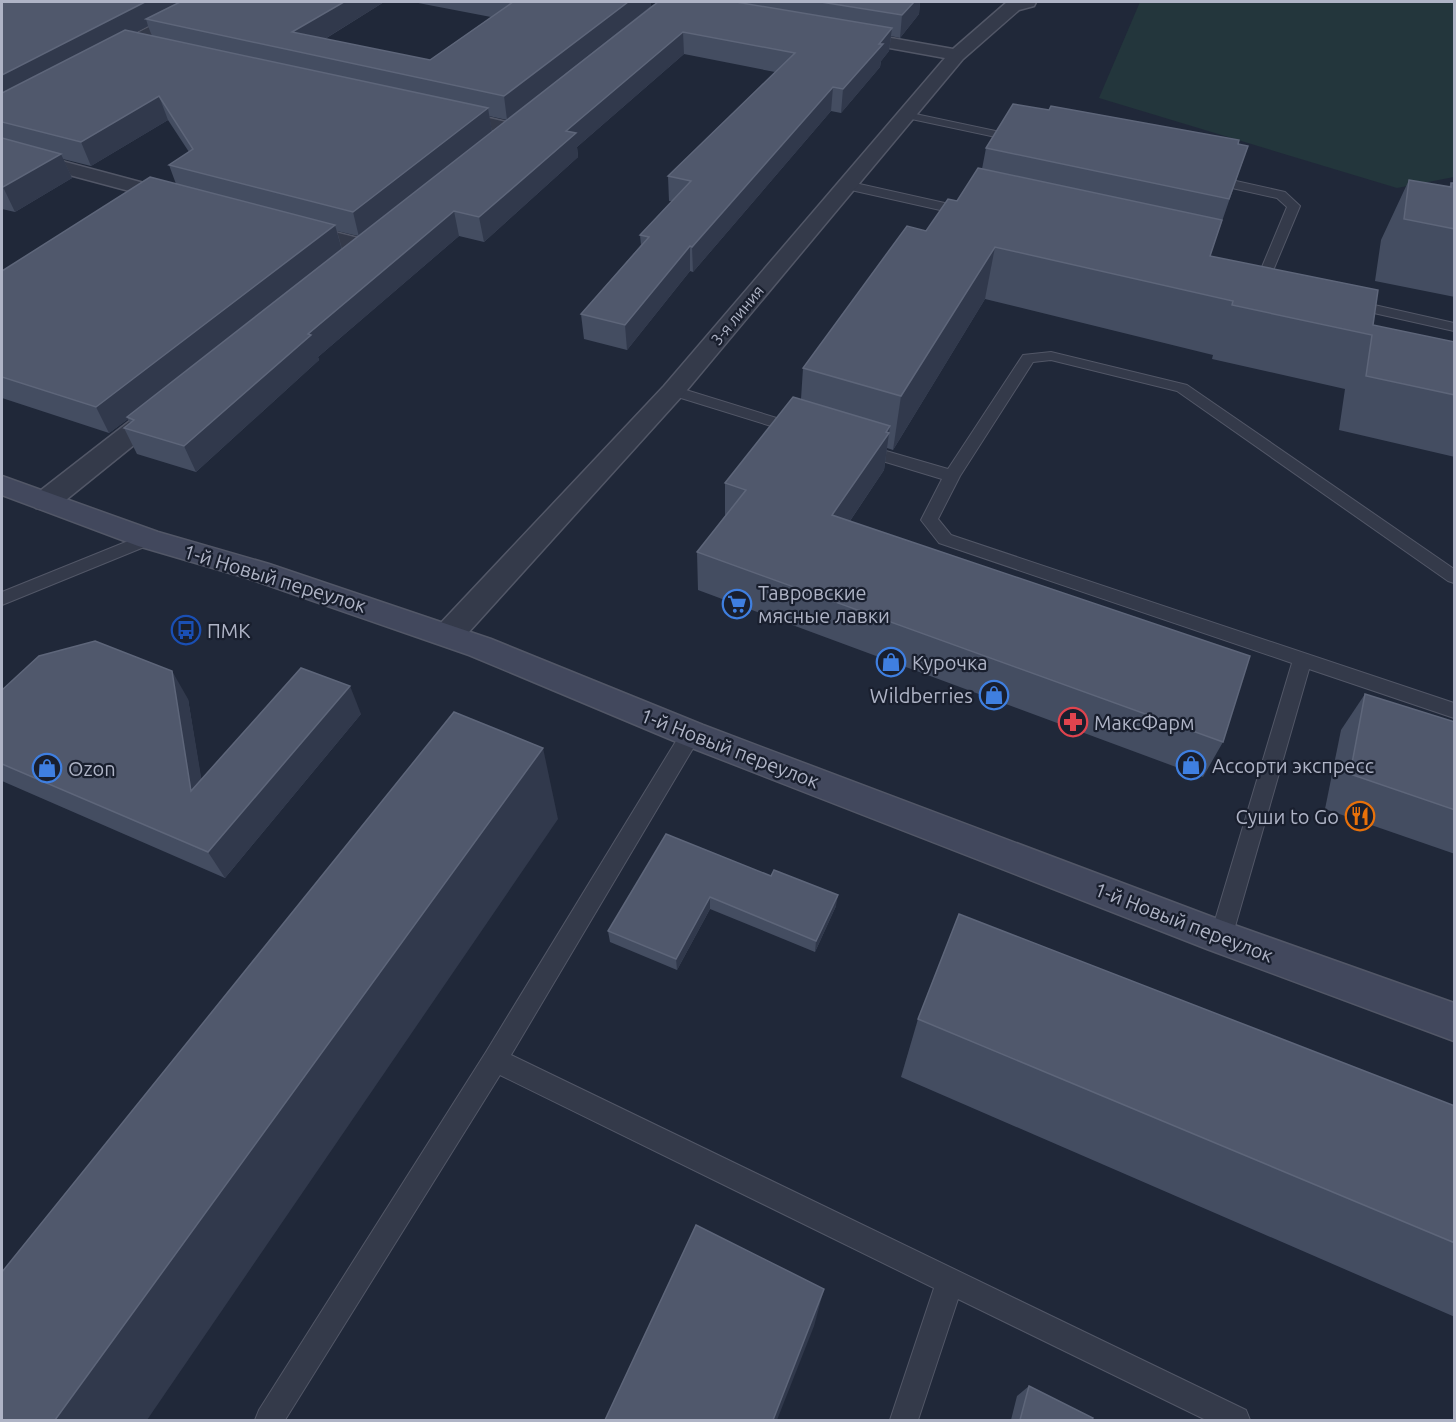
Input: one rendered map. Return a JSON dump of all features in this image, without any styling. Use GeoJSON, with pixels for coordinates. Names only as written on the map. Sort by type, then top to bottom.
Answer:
{"type":"FeatureCollection","features":[{"type":"Feature","properties":{"kind":"street"},"geometry":{"type":"LineString","coordinates":[[91,64],[210,2]]}},
{"type":"Feature","properties":{"kind":"street","name":"3-я линия"},"geometry":{"type":"LineString","coordinates":[[448,634],[673,391],[957,55],[1013,6],[1028,2]]}},
{"type":"Feature","properties":{"kind":"street"},"geometry":{"type":"LineString","coordinates":[[830,33],[957,55]]}},
{"type":"Feature","properties":{"kind":"street"},"geometry":{"type":"LineString","coordinates":[[131,44],[154,49]]}},
{"type":"Feature","properties":{"kind":"street"},"geometry":{"type":"LineString","coordinates":[[431,111],[512,129]]}},
{"type":"Feature","properties":{"kind":"street"},"geometry":{"type":"LineString","coordinates":[[494,144],[531,114]]}},
{"type":"Feature","properties":{"kind":"street"},"geometry":{"type":"LineString","coordinates":[[2,151],[195,202]]}},
{"type":"Feature","properties":{"kind":"street"},"geometry":{"type":"LineString","coordinates":[[275,223],[366,247]]}},
{"type":"Feature","properties":{"kind":"street"},"geometry":{"type":"LineString","coordinates":[[348,262],[384,232]]}},
{"type":"Feature","properties":{"kind":"street"},"geometry":{"type":"LineString","coordinates":[[46,501],[183,392]]}},
{"type":"Feature","properties":{"kind":"street","name":"1-й Новый переулок"},"geometry":{"type":"LineString","coordinates":[[2,485],[148,539],[258,571],[448,634],[691,734],[1221,937],[1455,1022]]}},
{"type":"Feature","properties":{"kind":"lane"},"geometry":{"type":"LineString","coordinates":[[906,115],[1031,141]]}},
{"type":"Feature","properties":{"kind":"lane"},"geometry":{"type":"LineString","coordinates":[[1202,178],[1281,195],[1294,206],[1267,270],[1241,274],[1230,272]]}},
{"type":"Feature","properties":{"kind":"lane"},"geometry":{"type":"LineString","coordinates":[[846,185],[979,215]]}},
{"type":"Feature","properties":{"kind":"lane"},"geometry":{"type":"LineString","coordinates":[[1343,302],[1455,327]]}},
{"type":"Feature","properties":{"kind":"lane"},"geometry":{"type":"LineString","coordinates":[[1455,577],[1182,388],[1051,356],[1028,358],[952,476],[929,520],[945,539],[1455,710]]}},
{"type":"Feature","properties":{"kind":"lane"},"geometry":{"type":"LineString","coordinates":[[673,391],[810,433]]}},
{"type":"Feature","properties":{"kind":"lane"},"geometry":{"type":"LineString","coordinates":[[843,443],[952,476]]}},
{"type":"Feature","properties":{"kind":"lane"},"geometry":{"type":"LineString","coordinates":[[2,599],[148,539]]}},
{"type":"Feature","properties":{"kind":"lane"},"geometry":{"type":"LineString","coordinates":[[1221,937],[1303,658]]}},
{"type":"Feature","properties":{"kind":"lane"},"geometry":{"type":"LineString","coordinates":[[269,1420],[495,1060],[691,734]]}},
{"type":"Feature","properties":{"kind":"lane"},"geometry":{"type":"LineString","coordinates":[[495,1060],[1236,1420]]}},
{"type":"Feature","properties":{"kind":"lane"},"geometry":{"type":"LineString","coordinates":[[904,1420],[950,1281]]}},
{"type":"Feature","properties":{"kind":"shaded area"},"geometry":{"type":"Polygon","coordinates":[[[1140,2],[1454,2],[1454,177],[1397,188],[1099,98],[1140,2]]]}},
{"type":"Feature","properties":{"kind":"building"},"geometry":{"type":"Polygon","coordinates":[[[2,2],[145,2],[2,75],[2,2]]]}},
{"type":"Feature","properties":{"kind":"building"},"geometry":{"type":"Polygon","coordinates":[[[180,2],[344,2],[292,32],[430,60],[513,2],[628,2],[504,96],[146,19],[180,2]]]}},
{"type":"Feature","properties":{"kind":"building"},"geometry":{"type":"Polygon","coordinates":[[[658,2],[736,2],[892,28],[879,44],[883,44],[843,89],[833,87],[692,247],[690,246],[625,325],[581,314],[649,237],[640,235],[691,181],[668,176],[795,53],[683,32],[566,131],[576,133],[479,217],[454,211],[308,334],[311,335],[184,446],[124,428],[134,420],[127,417],[658,2]]]}},
{"type":"Feature","properties":{"kind":"building"},"geometry":{"type":"Polygon","coordinates":[[[821,2],[914,2],[902,15],[821,2]]]}},
{"type":"Feature","properties":{"kind":"building"},"geometry":{"type":"Polygon","coordinates":[[[125,30],[488,108],[353,212],[169,165],[193,149],[159,96],[81,142],[2,122],[2,93],[125,30]]]}},
{"type":"Feature","properties":{"kind":"building"},"geometry":{"type":"Polygon","coordinates":[[[1013,104],[1049,110],[1051,106],[1239,140],[1238,144],[1248,146],[1229,199],[986,148],[1013,104]]]}},
{"type":"Feature","properties":{"kind":"building"},"geometry":{"type":"Polygon","coordinates":[[[2,138],[61,154],[2,187],[2,138]]]}},
{"type":"Feature","properties":{"kind":"building"},"geometry":{"type":"Polygon","coordinates":[[[978,168],[1222,220],[1210,256],[1378,290],[1373,325],[1455,342],[1455,395],[1366,376],[1372,335],[1232,305],[1233,301],[995,247],[901,396],[803,368],[907,226],[926,231],[948,199],[957,201],[978,168]]]}},
{"type":"Feature","properties":{"kind":"building"},"geometry":{"type":"Polygon","coordinates":[[[150,177],[335,225],[96,407],[2,377],[2,271],[150,177]]]}},
{"type":"Feature","properties":{"kind":"building"},"geometry":{"type":"Polygon","coordinates":[[[1409,180],[1451,187],[1451,183],[1455,183],[1455,229],[1404,219],[1409,180]]]}},
{"type":"Feature","properties":{"kind":"building"},"geometry":{"type":"Polygon","coordinates":[[[793,397],[890,426],[886,432],[889,433],[832,515],[1250,656],[1223,742],[697,552],[746,490],[725,483],[793,397]]]}},
{"type":"Feature","properties":{"kind":"building"},"geometry":{"type":"Polygon","coordinates":[[[95,641],[172,671],[191,791],[301,668],[350,686],[208,852],[2,764],[2,690],[39,656],[95,641]]]}},
{"type":"Feature","properties":{"kind":"building"},"geometry":{"type":"Polygon","coordinates":[[[1365,694],[1455,722],[1455,810],[1350,774],[1365,694]]]}},
{"type":"Feature","properties":{"kind":"building"},"geometry":{"type":"Polygon","coordinates":[[[454,712],[543,748],[55,1420],[2,1420],[2,1272],[454,712]]]}},
{"type":"Feature","properties":{"kind":"building"},"geometry":{"type":"Polygon","coordinates":[[[666,834],[771,876],[774,870],[838,895],[816,941],[710,897],[676,959],[608,931],[666,834]]]}},
{"type":"Feature","properties":{"kind":"building"},"geometry":{"type":"Polygon","coordinates":[[[959,914],[1455,1106],[1455,1243],[918,1019],[959,914]]]}},
{"type":"Feature","properties":{"kind":"building"},"geometry":{"type":"Polygon","coordinates":[[[696,1225],[824,1289],[773,1420],[605,1420],[696,1225]]]}},
{"type":"Feature","properties":{"kind":"building"},"geometry":{"type":"Polygon","coordinates":[[[1029,1386],[1093,1418],[1092,1420],[1020,1420],[1029,1386]]]}},
{"type":"Feature","properties":{"kind":"place","name":"Тавровские мясные лавки"},"geometry":{"type":"Point","coordinates":[737,604]}},
{"type":"Feature","properties":{"kind":"place","name":"ПМК"},"geometry":{"type":"Point","coordinates":[186,630]}},
{"type":"Feature","properties":{"kind":"place","name":"Курочка"},"geometry":{"type":"Point","coordinates":[891,662]}},
{"type":"Feature","properties":{"kind":"place","name":"Wildberries"},"geometry":{"type":"Point","coordinates":[994,695]}},
{"type":"Feature","properties":{"kind":"place","name":"МаксФарм"},"geometry":{"type":"Point","coordinates":[1073,722]}},
{"type":"Feature","properties":{"kind":"place","name":"Ассорти экспресс"},"geometry":{"type":"Point","coordinates":[1191,765]}},
{"type":"Feature","properties":{"kind":"place","name":"Ozon"},"geometry":{"type":"Point","coordinates":[47,768]}},
{"type":"Feature","properties":{"kind":"place","name":"Суши to Go"},"geometry":{"type":"Point","coordinates":[1360,816]}}]}
